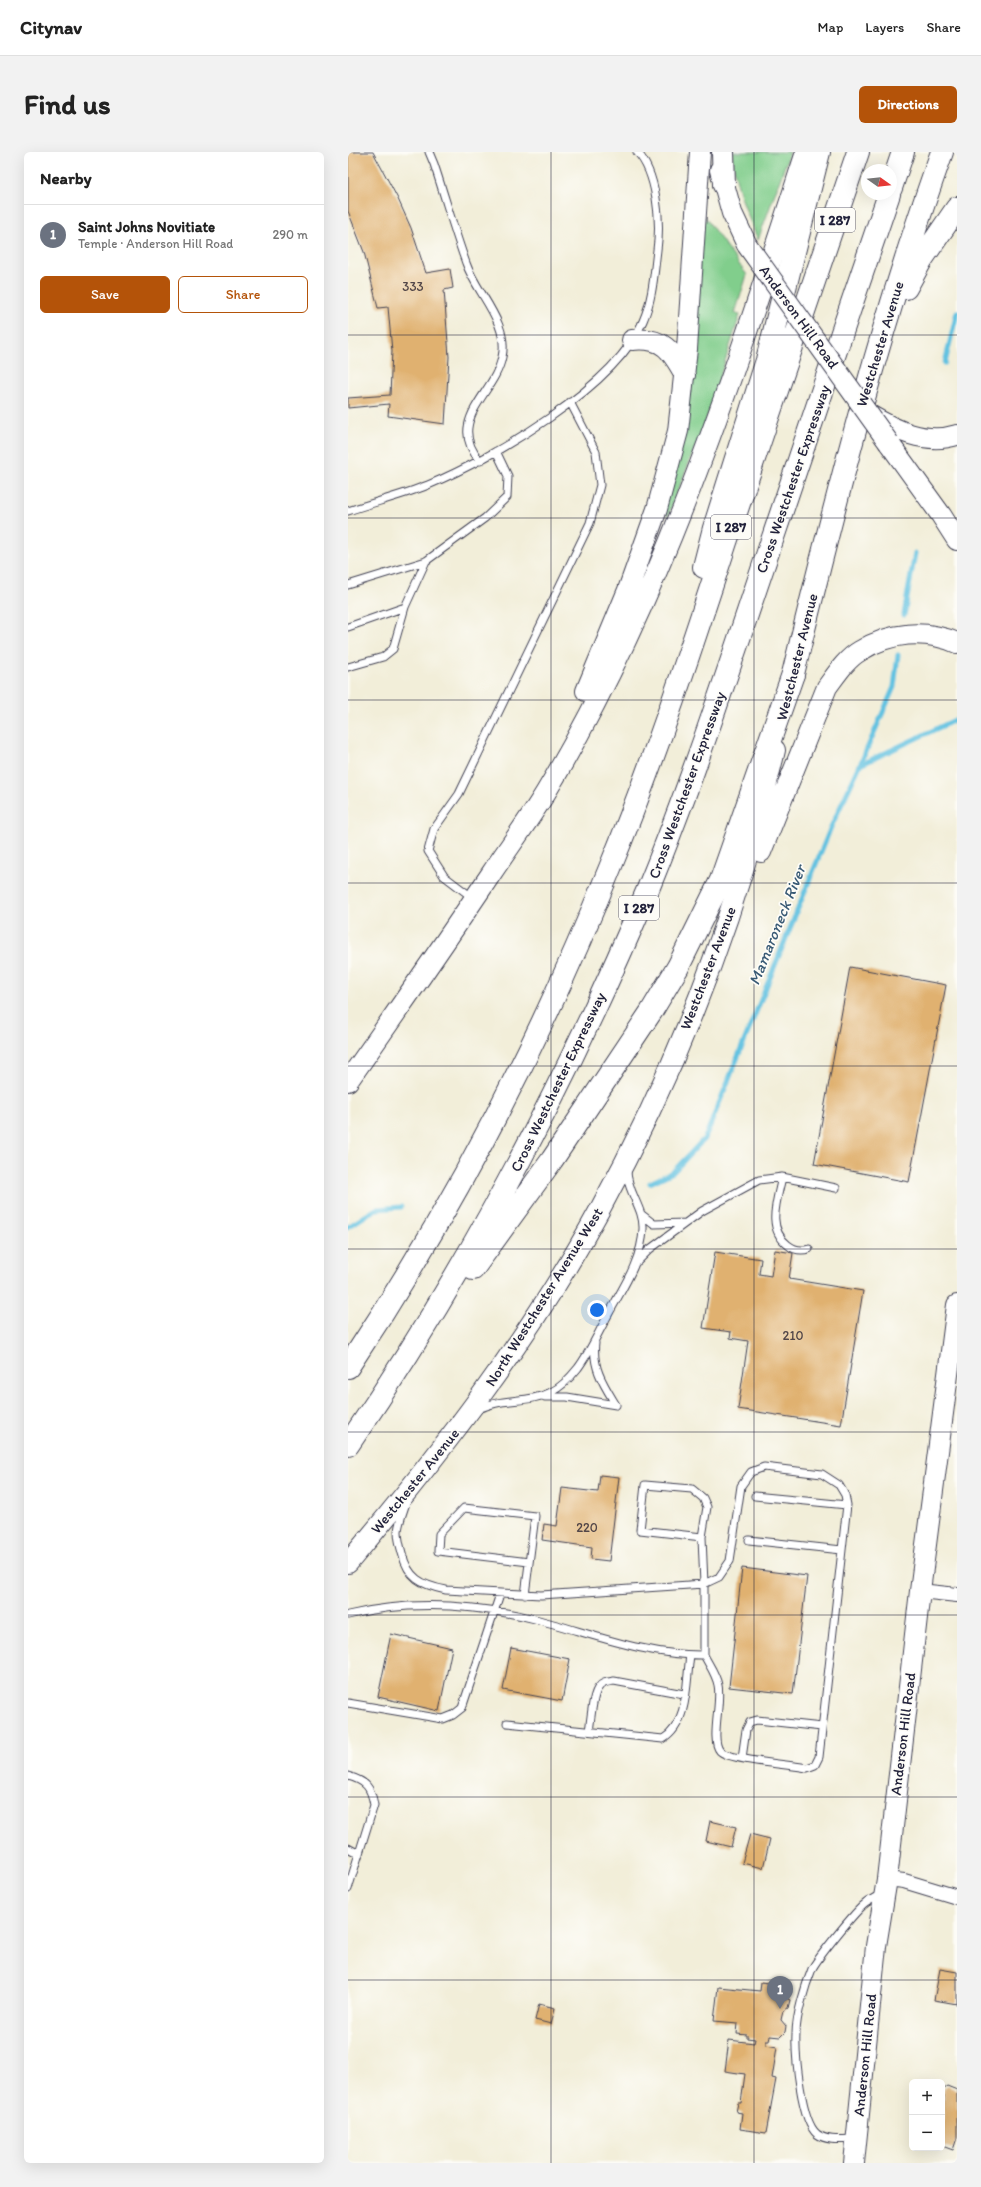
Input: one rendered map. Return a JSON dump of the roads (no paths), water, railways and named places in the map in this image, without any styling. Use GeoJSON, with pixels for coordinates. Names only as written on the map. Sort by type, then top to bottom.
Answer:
{"type":"FeatureCollection","features":[{"type":"Feature","properties":{"kind":"main road"},"geometry":{"type":"LineString","coordinates":[[478,893],[556,754],[582,700],[628,590],[658,509],[678,431],[685,375],[700,152]]}},
{"type":"Feature","properties":{"kind":"main road","name":"Anderson Hill Road"},"geometry":{"type":"LineString","coordinates":[[716,152],[732,212],[747,245],[868,414],[891,436],[957,540]]}},
{"type":"Feature","properties":{"kind":"main road"},"geometry":{"type":"LineString","coordinates":[[723,152],[724,185]]}},
{"type":"Feature","properties":{"kind":"main road"},"geometry":{"type":"LineString","coordinates":[[348,1081],[546,792],[580,729],[648,594],[724,401],[806,152]]}},
{"type":"Feature","properties":{"kind":"main road"},"geometry":{"type":"LineString","coordinates":[[672,704],[714,528],[766,360],[819,152]]}},
{"type":"Feature","properties":{"kind":"main road","name":"I 287"},"geometry":{"type":"LineString","coordinates":[[348,1367],[434,1228],[486,1132],[536,1032],[610,870],[672,704],[858,152]]}},
{"type":"Feature","properties":{"kind":"main road"},"geometry":{"type":"LineString","coordinates":[[897,170],[903,152]]}},
{"type":"Feature","properties":{"kind":"main road","name":"Westchester Avenue"},"geometry":{"type":"LineString","coordinates":[[629,1153],[667,1074],[723,936],[758,823],[792,674],[845,463],[909,246],[942,152]]}},
{"type":"Feature","properties":{"kind":"main road","name":"Cross Westchester Expressway"},"geometry":{"type":"LineString","coordinates":[[348,1445],[401,1366],[458,1271],[521,1158],[598,1003],[649,886],[712,720],[887,200]]}},
{"type":"Feature","properties":{"kind":"main road"},"geometry":{"type":"LineString","coordinates":[[874,361],[902,294],[922,259],[957,208]]}},
{"type":"Feature","properties":{"kind":"main road"},"geometry":{"type":"LineString","coordinates":[[632,340],[648,338],[663,344],[672,352],[685,375]]}},
{"type":"Feature","properties":{"kind":"main road"},"geometry":{"type":"LineString","coordinates":[[891,436],[933,439],[957,435]]}},
{"type":"Feature","properties":{"kind":"main road"},"geometry":{"type":"LineString","coordinates":[[723,936],[769,834],[827,687],[843,666],[859,651],[892,637],[924,634],[943,637],[957,643]]}},
{"type":"Feature","properties":{"kind":"main road"},"geometry":{"type":"LineString","coordinates":[[401,1366],[552,1160],[678,967],[721,880],[792,674]]}},
{"type":"Feature","properties":{"kind":"main road","name":"North Westchester Avenue West"},"geometry":{"type":"LineString","coordinates":[[466,1416],[551,1291],[599,1212],[629,1153]]}},
{"type":"Feature","properties":{"kind":"main road","name":"Anderson Hill Road"},"geometry":{"type":"LineString","coordinates":[[854,2163],[876,1946],[886,1886],[920,1591],[957,1305]]}},
{"type":"Feature","properties":{"kind":"main road","name":"Westchester Avenue"},"geometry":{"type":"LineString","coordinates":[[348,1563],[409,1490],[466,1416]]}},
{"type":"Feature","properties":{"kind":"street"},"geometry":{"type":"LineString","coordinates":[[920,1591],[957,1596]]}},
{"type":"Feature","properties":{"kind":"street"},"geometry":{"type":"LineString","coordinates":[[886,1886],[904,1881],[957,1897]]}},
{"type":"Feature","properties":{"kind":"lane"},"geometry":{"type":"LineString","coordinates":[[429,152],[466,264],[502,332],[502,357],[494,377],[479,398],[471,416],[468,430],[469,444],[473,453],[480,461]]}},
{"type":"Feature","properties":{"kind":"lane"},"geometry":{"type":"LineString","coordinates":[[348,511],[427,485],[480,461],[585,391],[625,352],[643,321],[651,296],[659,241],[657,214],[650,170],[637,152]]}},
{"type":"Feature","properties":{"kind":"lane"},"geometry":{"type":"LineString","coordinates":[[478,893],[444,876],[428,851],[434,829],[459,794],[590,522],[600,485],[596,452],[570,402]]}},
{"type":"Feature","properties":{"kind":"lane"},"geometry":{"type":"LineString","coordinates":[[348,585],[426,561],[485,518],[507,497],[508,476],[496,451]]}},
{"type":"Feature","properties":{"kind":"lane"},"geometry":{"type":"LineString","coordinates":[[348,667],[383,657],[393,650],[405,607],[426,561]]}},
{"type":"Feature","properties":{"kind":"lane"},"geometry":{"type":"LineString","coordinates":[[348,627],[405,607]]}},
{"type":"Feature","properties":{"kind":"lane"},"geometry":{"type":"LineString","coordinates":[[537,1398],[560,1387],[578,1368],[632,1268],[642,1243],[643,1230],[641,1214],[627,1181],[629,1153]]}},
{"type":"Feature","properties":{"kind":"lane"},"geometry":{"type":"LineString","coordinates":[[632,1268],[642,1256],[702,1211],[759,1180],[782,1177],[836,1188]]}},
{"type":"Feature","properties":{"kind":"lane"},"geometry":{"type":"LineString","coordinates":[[782,1177],[774,1214],[777,1233],[790,1247],[799,1250],[809,1249]]}},
{"type":"Feature","properties":{"kind":"lane"},"geometry":{"type":"LineString","coordinates":[[641,1214],[654,1224],[685,1223]]}},
{"type":"Feature","properties":{"kind":"lane"},"geometry":{"type":"LineString","coordinates":[[466,1416],[492,1404],[537,1398],[567,1397],[616,1405],[598,1373],[594,1352],[596,1337]]}},
{"type":"Feature","properties":{"kind":"lane"},"geometry":{"type":"LineString","coordinates":[[409,1490],[398,1531],[400,1546],[407,1569],[415,1578],[432,1587],[446,1590],[525,1595],[654,1589],[704,1584],[719,1578],[730,1561],[741,1486],[751,1472],[764,1467],[822,1474],[832,1480],[842,1490],[847,1506],[819,1757],[815,1765],[807,1768],[732,1757],[720,1752],[715,1742],[719,1707],[718,1686],[713,1671],[704,1655],[704,1584],[702,1537],[707,1507],[703,1498],[692,1489],[645,1485],[640,1530],[702,1537]]}},
{"type":"Feature","properties":{"kind":"lane"},"geometry":{"type":"LineString","coordinates":[[755,1496],[847,1506]]}},
{"type":"Feature","properties":{"kind":"lane"},"geometry":{"type":"LineString","coordinates":[[525,1595],[535,1516],[464,1508],[439,1534],[438,1551],[529,1562]]}},
{"type":"Feature","properties":{"kind":"lane"},"geometry":{"type":"LineString","coordinates":[[749,1540],[842,1550]]}},
{"type":"Feature","properties":{"kind":"lane"},"geometry":{"type":"LineString","coordinates":[[348,1702],[443,1719],[454,1715],[462,1708],[500,1594]]}},
{"type":"Feature","properties":{"kind":"lane"},"geometry":{"type":"LineString","coordinates":[[348,1615],[366,1610],[407,1606],[454,1605],[534,1619],[619,1643],[674,1655],[704,1655]]}},
{"type":"Feature","properties":{"kind":"lane"},"geometry":{"type":"LineString","coordinates":[[507,1723],[663,1739],[672,1734],[681,1720],[690,1655]]}},
{"type":"Feature","properties":{"kind":"lane"},"geometry":{"type":"LineString","coordinates":[[589,1731],[598,1687],[606,1682],[614,1681],[684,1694]]}},
{"type":"Feature","properties":{"kind":"lane"},"geometry":{"type":"LineString","coordinates":[[742,1758],[746,1730],[750,1722],[757,1720],[822,1726]]}},
{"type":"Feature","properties":{"kind":"lane"},"geometry":{"type":"LineString","coordinates":[[348,1776],[361,1779],[372,1791],[374,1805],[348,1889]]}},
{"type":"Feature","properties":{"kind":"lane"},"geometry":{"type":"LineString","coordinates":[[348,1848],[359,1854]]}},
{"type":"Feature","properties":{"kind":"lane"},"geometry":{"type":"LineString","coordinates":[[856,2139],[830,2139],[817,2133],[808,2118],[801,2094],[796,2034],[804,1996],[813,1968],[823,1953],[865,1904],[886,1886]]}},
{"type":"Feature","properties":{"kind":"waterway","name":"Mamaroneck River"},"geometry":{"type":"LineString","coordinates":[[945,363],[957,312]]}},
{"type":"Feature","properties":{"kind":"waterway","name":"Mamaroneck River"},"geometry":{"type":"LineString","coordinates":[[904,615],[915,553]]}},
{"type":"Feature","properties":{"kind":"waterway","name":"Mamaroneck River"},"geometry":{"type":"LineString","coordinates":[[650,1183],[673,1172],[705,1138],[831,827],[894,687],[898,655]]}},
{"type":"Feature","properties":{"kind":"waterway"},"geometry":{"type":"LineString","coordinates":[[860,765],[957,719]]}},
{"type":"Feature","properties":{"kind":"waterway","name":"Mamaroneck River"},"geometry":{"type":"LineString","coordinates":[[348,1227],[376,1209],[401,1207]]}},
{"type":"Feature","properties":{"kind":"place","name":"Saint Johns Novitiate"},"geometry":{"type":"Point","coordinates":[780,2009]}}]}
